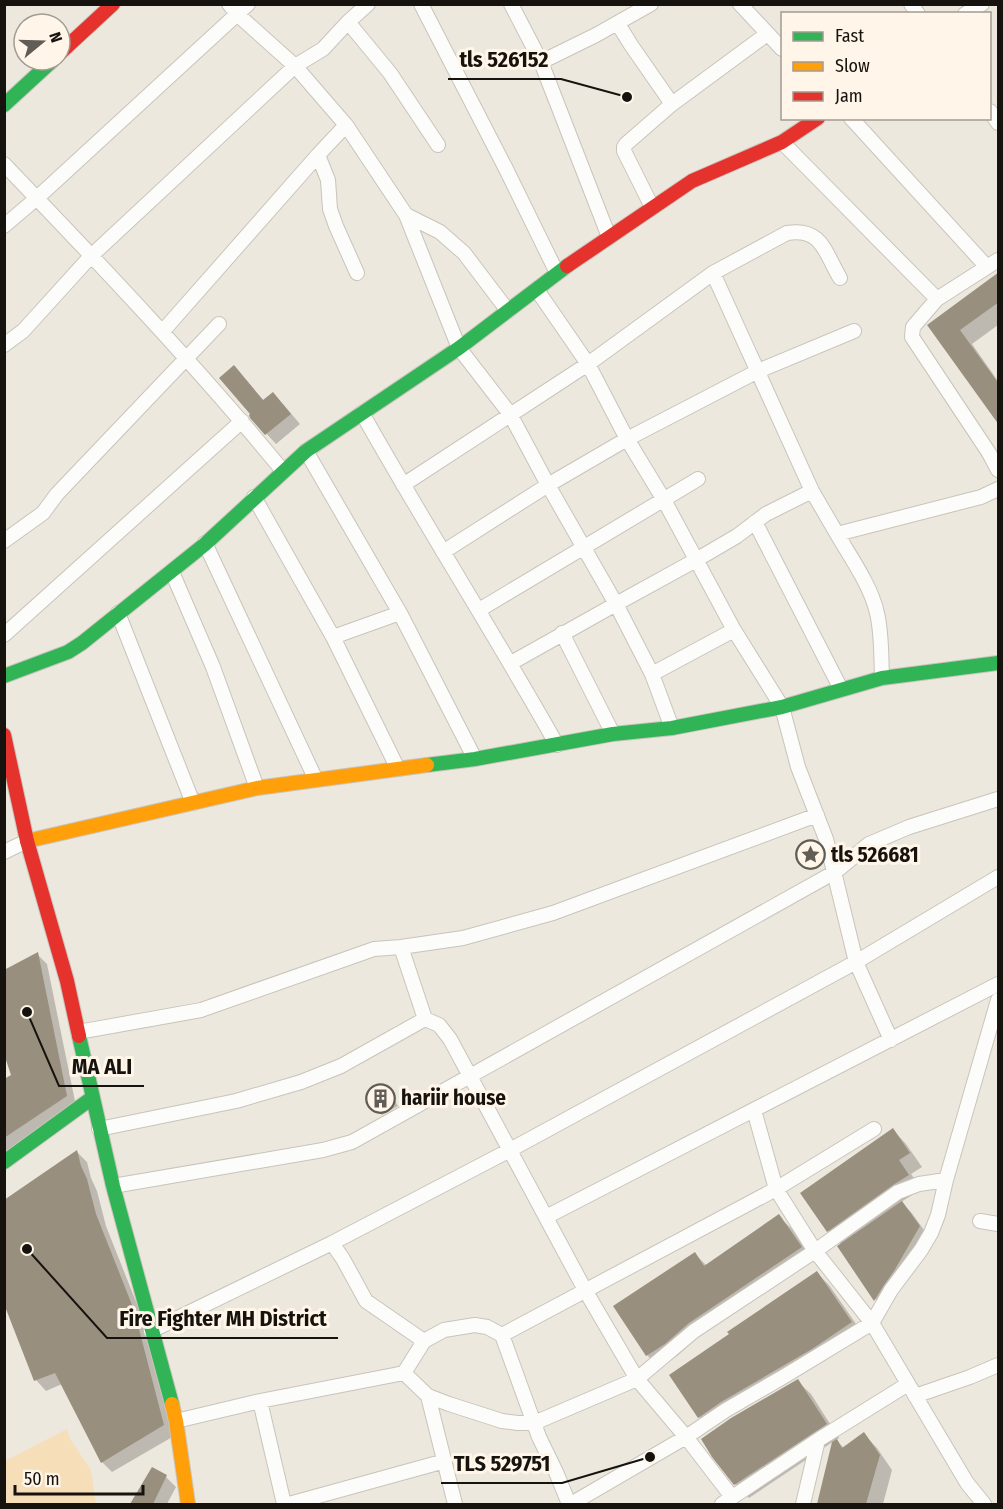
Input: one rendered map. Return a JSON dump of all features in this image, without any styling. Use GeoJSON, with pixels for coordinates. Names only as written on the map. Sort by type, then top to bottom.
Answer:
{"type":"FeatureCollection","features":[{"type":"Feature","properties":{"kind":"main road"},"geometry":{"type":"LineString","coordinates":[[72,42],[113,4]]}},
{"type":"Feature","properties":{"kind":"main road"},"geometry":{"type":"LineString","coordinates":[[4,105],[40,72]]}},
{"type":"Feature","properties":{"kind":"main road"},"geometry":{"type":"LineString","coordinates":[[4,676],[68,652],[82,643],[206,543],[306,451],[459,348],[558,273],[652,207],[692,182],[782,142],[815,120]]}},
{"type":"Feature","properties":{"kind":"main road"},"geometry":{"type":"LineString","coordinates":[[27,841],[257,788],[475,759],[613,734],[672,728],[782,706],[882,678],[999,663]]}},
{"type":"Feature","properties":{"kind":"main road"},"geometry":{"type":"LineString","coordinates":[[4,735],[27,841],[67,981],[112,1186],[176,1421],[188,1504]]}},
{"type":"Feature","properties":{"kind":"main road"},"geometry":{"type":"LineString","coordinates":[[4,1162],[92,1098]]}},
{"type":"Feature","properties":{"kind":"street"},"geometry":{"type":"LineString","coordinates":[[4,226],[37,198],[233,9],[248,4]]}},
{"type":"Feature","properties":{"kind":"street"},"geometry":{"type":"LineString","coordinates":[[4,345],[22,331],[92,256],[295,66],[323,49],[368,4]]}},
{"type":"Feature","properties":{"kind":"street"},"geometry":{"type":"LineString","coordinates":[[421,4],[558,273]]}},
{"type":"Feature","properties":{"kind":"street"},"geometry":{"type":"LineString","coordinates":[[511,4],[540,62],[609,237]]}},
{"type":"Feature","properties":{"kind":"street"},"geometry":{"type":"LineString","coordinates":[[540,62],[618,24],[651,4]]}},
{"type":"Feature","properties":{"kind":"street"},"geometry":{"type":"LineString","coordinates":[[740,4],[781,47]]}},
{"type":"Feature","properties":{"kind":"street"},"geometry":{"type":"LineString","coordinates":[[968,12],[982,4]]}},
{"type":"Feature","properties":{"kind":"street"},"geometry":{"type":"LineString","coordinates":[[233,9],[295,66],[346,125],[406,215],[459,348],[510,414],[652,674],[672,728]]}},
{"type":"Feature","properties":{"kind":"street"},"geometry":{"type":"LineString","coordinates":[[348,22],[390,73],[438,145]]}},
{"type":"Feature","properties":{"kind":"street"},"geometry":{"type":"LineString","coordinates":[[618,24],[672,104]]}},
{"type":"Feature","properties":{"kind":"street"},"geometry":{"type":"LineString","coordinates":[[652,207],[624,152],[624,147],[672,104],[766,34]]}},
{"type":"Feature","properties":{"kind":"street"},"geometry":{"type":"LineString","coordinates":[[853,120],[993,264],[937,299],[913,327],[912,337],[999,470]]}},
{"type":"Feature","properties":{"kind":"street"},"geometry":{"type":"LineString","coordinates":[[163,331],[346,125]]}},
{"type":"Feature","properties":{"kind":"street"},"geometry":{"type":"LineString","coordinates":[[782,142],[937,299]]}},
{"type":"Feature","properties":{"kind":"street"},"geometry":{"type":"LineString","coordinates":[[318,155],[328,180],[330,209],[357,273]]}},
{"type":"Feature","properties":{"kind":"street"},"geometry":{"type":"LineString","coordinates":[[4,164],[163,331],[283,471]]}},
{"type":"Feature","properties":{"kind":"street"},"geometry":{"type":"LineString","coordinates":[[406,215],[440,232],[464,253],[508,312]]}},
{"type":"Feature","properties":{"kind":"street"},"geometry":{"type":"LineString","coordinates":[[403,485],[588,364],[713,273],[787,233],[799,231],[819,240],[840,278]]}},
{"type":"Feature","properties":{"kind":"street"},"geometry":{"type":"LineString","coordinates":[[713,273],[812,491],[869,590],[877,612],[882,678]]}},
{"type":"Feature","properties":{"kind":"street"},"geometry":{"type":"LineString","coordinates":[[537,290],[588,364],[627,439],[664,500],[734,630],[782,706],[798,767],[826,839],[856,962],[891,1040]]}},
{"type":"Feature","properties":{"kind":"street"},"geometry":{"type":"LineString","coordinates":[[4,541],[43,513],[57,494],[219,324]]}},
{"type":"Feature","properties":{"kind":"street"},"geometry":{"type":"LineString","coordinates":[[443,552],[548,485],[627,439],[758,371],[854,331]]}},
{"type":"Feature","properties":{"kind":"street"},"geometry":{"type":"LineString","coordinates":[[362,413],[557,745]]}},
{"type":"Feature","properties":{"kind":"street"},"geometry":{"type":"LineString","coordinates":[[4,634],[242,421]]}},
{"type":"Feature","properties":{"kind":"street"},"geometry":{"type":"LineString","coordinates":[[306,451],[400,613],[475,759]]}},
{"type":"Feature","properties":{"kind":"street"},"geometry":{"type":"LineString","coordinates":[[479,610],[699,479]]}},
{"type":"Feature","properties":{"kind":"street"},"geometry":{"type":"LineString","coordinates":[[837,534],[981,497],[999,489]]}},
{"type":"Feature","properties":{"kind":"street"},"geometry":{"type":"LineString","coordinates":[[510,663],[696,561],[737,536],[766,514],[812,491]]}},
{"type":"Feature","properties":{"kind":"street"},"geometry":{"type":"LineString","coordinates":[[254,497],[333,637],[398,769]]}},
{"type":"Feature","properties":{"kind":"street"},"geometry":{"type":"LineString","coordinates":[[755,522],[841,688]]}},
{"type":"Feature","properties":{"kind":"street"},"geometry":{"type":"LineString","coordinates":[[206,543],[316,780]]}},
{"type":"Feature","properties":{"kind":"street"},"geometry":{"type":"LineString","coordinates":[[172,572],[213,667],[257,788]]}},
{"type":"Feature","properties":{"kind":"street"},"geometry":{"type":"LineString","coordinates":[[118,613],[193,803]]}},
{"type":"Feature","properties":{"kind":"street"},"geometry":{"type":"LineString","coordinates":[[333,637],[400,613]]}},
{"type":"Feature","properties":{"kind":"street"},"geometry":{"type":"LineString","coordinates":[[652,674],[734,630]]}},
{"type":"Feature","properties":{"kind":"street"},"geometry":{"type":"LineString","coordinates":[[562,633],[613,734]]}},
{"type":"Feature","properties":{"kind":"street"},"geometry":{"type":"LineString","coordinates":[[112,1186],[323,1150],[352,1142],[835,872],[869,844],[909,827],[999,799]]}},
{"type":"Feature","properties":{"kind":"street"},"geometry":{"type":"LineString","coordinates":[[78,1032],[201,1010],[374,949],[463,938],[553,914],[817,815]]}},
{"type":"Feature","properties":{"kind":"street"},"geometry":{"type":"LineString","coordinates":[[4,852],[27,841]]}},
{"type":"Feature","properties":{"kind":"street"},"geometry":{"type":"LineString","coordinates":[[151,1330],[332,1244],[510,1150],[856,962],[999,877]]}},
{"type":"Feature","properties":{"kind":"street"},"geometry":{"type":"LineString","coordinates":[[401,947],[425,1019],[439,1025],[450,1039],[585,1290],[637,1379],[686,1437],[727,1501],[818,1440],[912,1390],[970,1377],[999,1365]]}},
{"type":"Feature","properties":{"kind":"street"},"geometry":{"type":"LineString","coordinates":[[546,1217],[999,984]]}},
{"type":"Feature","properties":{"kind":"street"},"geometry":{"type":"LineString","coordinates":[[176,1421],[260,1401],[404,1373],[424,1341],[444,1330],[475,1325],[487,1327],[502,1335],[539,1437],[570,1504],[686,1437],[726,1410],[872,1323],[891,1290],[931,1233],[999,1000]]}},
{"type":"Feature","properties":{"kind":"street"},"geometry":{"type":"LineString","coordinates":[[99,1129],[236,1101],[302,1083],[341,1066],[425,1019]]}},
{"type":"Feature","properties":{"kind":"street"},"geometry":{"type":"LineString","coordinates":[[754,1110],[776,1189],[816,1251],[872,1323],[967,1483],[984,1504]]}},
{"type":"Feature","properties":{"kind":"street"},"geometry":{"type":"LineString","coordinates":[[502,1335],[776,1189],[874,1129]]}},
{"type":"Feature","properties":{"kind":"street"},"geometry":{"type":"LineString","coordinates":[[404,1373],[428,1396],[502,1421],[534,1423],[637,1379],[694,1331],[816,1251],[898,1192],[919,1184],[946,1180]]}},
{"type":"Feature","properties":{"kind":"street"},"geometry":{"type":"LineString","coordinates":[[980,1221],[999,1224]]}},
{"type":"Feature","properties":{"kind":"street"},"geometry":{"type":"LineString","coordinates":[[332,1244],[366,1301],[424,1341]]}},
{"type":"Feature","properties":{"kind":"street"},"geometry":{"type":"LineString","coordinates":[[428,1396],[455,1504]]}},
{"type":"Feature","properties":{"kind":"street"},"geometry":{"type":"LineString","coordinates":[[260,1401],[284,1504]]}},
{"type":"Feature","properties":{"kind":"street"},"geometry":{"type":"LineString","coordinates":[[803,1504],[818,1440]]}},
{"type":"Feature","properties":{"kind":"street"},"geometry":{"type":"LineString","coordinates":[[289,1504],[445,1461]]}},
{"type":"Feature","properties":{"kind":"shaded area"},"geometry":{"type":"Polygon","coordinates":[[[67,1429],[70,1439],[91,1470],[96,1504],[5,1504],[5,1461],[67,1429]]]}},
{"type":"Feature","properties":{"kind":"building"},"geometry":{"type":"Polygon","coordinates":[[[999,272],[999,302],[960,330],[999,384],[999,425],[927,325],[999,272]]]}},
{"type":"Feature","properties":{"kind":"building"},"geometry":{"type":"Polygon","coordinates":[[[234,365],[263,400],[273,392],[291,414],[265,435],[219,378],[234,365]]]}},
{"type":"Feature","properties":{"kind":"building"},"geometry":{"type":"Polygon","coordinates":[[[38,952],[67,1096],[4,1138],[4,1079],[11,1075],[4,1054],[4,970],[38,952]]]}},
{"type":"Feature","properties":{"kind":"building","name":"hariir house"},"geometry":{"type":"Polygon","coordinates":[[[385,1086],[393,1099],[375,1110],[367,1096],[385,1086]]]}},
{"type":"Feature","properties":{"kind":"building"},"geometry":{"type":"Polygon","coordinates":[[[893,1128],[910,1153],[899,1160],[909,1175],[827,1232],[800,1193],[893,1128]]]}},
{"type":"Feature","properties":{"kind":"building"},"geometry":{"type":"Polygon","coordinates":[[[77,1150],[96,1214],[134,1310],[164,1425],[101,1463],[55,1373],[34,1381],[4,1304],[4,1200],[77,1150]]]}},
{"type":"Feature","properties":{"kind":"building"},"geometry":{"type":"Polygon","coordinates":[[[902,1201],[920,1226],[874,1301],[837,1246],[902,1201]]]}},
{"type":"Feature","properties":{"kind":"building"},"geometry":{"type":"Polygon","coordinates":[[[779,1214],[802,1247],[689,1323],[665,1344],[646,1356],[613,1306],[695,1252],[704,1266],[779,1214]]]}},
{"type":"Feature","properties":{"kind":"building"},"geometry":{"type":"Polygon","coordinates":[[[817,1271],[852,1322],[698,1418],[669,1375],[729,1334],[727,1332],[817,1271]]]}},
{"type":"Feature","properties":{"kind":"building"},"geometry":{"type":"Polygon","coordinates":[[[798,1379],[827,1424],[734,1485],[701,1439],[731,1418],[798,1379]]]}},
{"type":"Feature","properties":{"kind":"building"},"geometry":{"type":"Polygon","coordinates":[[[864,1432],[880,1455],[866,1504],[817,1504],[832,1442],[837,1439],[842,1448],[864,1432]]]}},
{"type":"Feature","properties":{"kind":"building"},"geometry":{"type":"Polygon","coordinates":[[[152,1467],[167,1475],[153,1504],[130,1504],[152,1467]]]}},
{"type":"Feature","properties":{"kind":"traffic: fast"},"geometry":{"type":"LineString","coordinates":[[4,105],[40,72]]}},
{"type":"Feature","properties":{"kind":"traffic: fast"},"geometry":{"type":"LineString","coordinates":[[4,676],[68,652],[82,643],[204,545],[306,451],[459,348],[567,266]]}},
{"type":"Feature","properties":{"kind":"traffic: fast"},"geometry":{"type":"LineString","coordinates":[[427,765],[475,759],[613,734],[672,728],[782,707],[882,678],[998,663]]}},
{"type":"Feature","properties":{"kind":"traffic: fast"},"geometry":{"type":"LineString","coordinates":[[79,1036],[113,1186],[172,1404]]}},
{"type":"Feature","properties":{"kind":"traffic: fast"},"geometry":{"type":"LineString","coordinates":[[4,1162],[92,1098]]}},
{"type":"Feature","properties":{"kind":"traffic: slow"},"geometry":{"type":"LineString","coordinates":[[27,841],[257,788],[427,765]]}},
{"type":"Feature","properties":{"kind":"traffic: slow"},"geometry":{"type":"LineString","coordinates":[[172,1404],[188,1504]]}},
{"type":"Feature","properties":{"kind":"traffic: jam"},"geometry":{"type":"LineString","coordinates":[[72,42],[113,4]]}},
{"type":"Feature","properties":{"kind":"traffic: jam"},"geometry":{"type":"LineString","coordinates":[[567,266],[692,181],[782,142],[815,120]]}},
{"type":"Feature","properties":{"kind":"traffic: jam"},"geometry":{"type":"LineString","coordinates":[[4,735],[27,841],[67,981],[79,1036]]}},
{"type":"Feature","properties":{"kind":"place","name":"tls 526152"},"geometry":{"type":"Point","coordinates":[627,97]}},
{"type":"Feature","properties":{"kind":"place","name":"tls 526681"},"geometry":{"type":"Point","coordinates":[810,855]}},
{"type":"Feature","properties":{"kind":"place","name":"MA ALI"},"geometry":{"type":"Point","coordinates":[27,1012]}},
{"type":"Feature","properties":{"kind":"place","name":"hariir house"},"geometry":{"type":"Point","coordinates":[380,1098]}},
{"type":"Feature","properties":{"kind":"place","name":"Fire Fighter MH District"},"geometry":{"type":"Point","coordinates":[27,1249]}},
{"type":"Feature","properties":{"kind":"place","name":"TLS 529751"},"geometry":{"type":"Point","coordinates":[650,1457]}}]}
